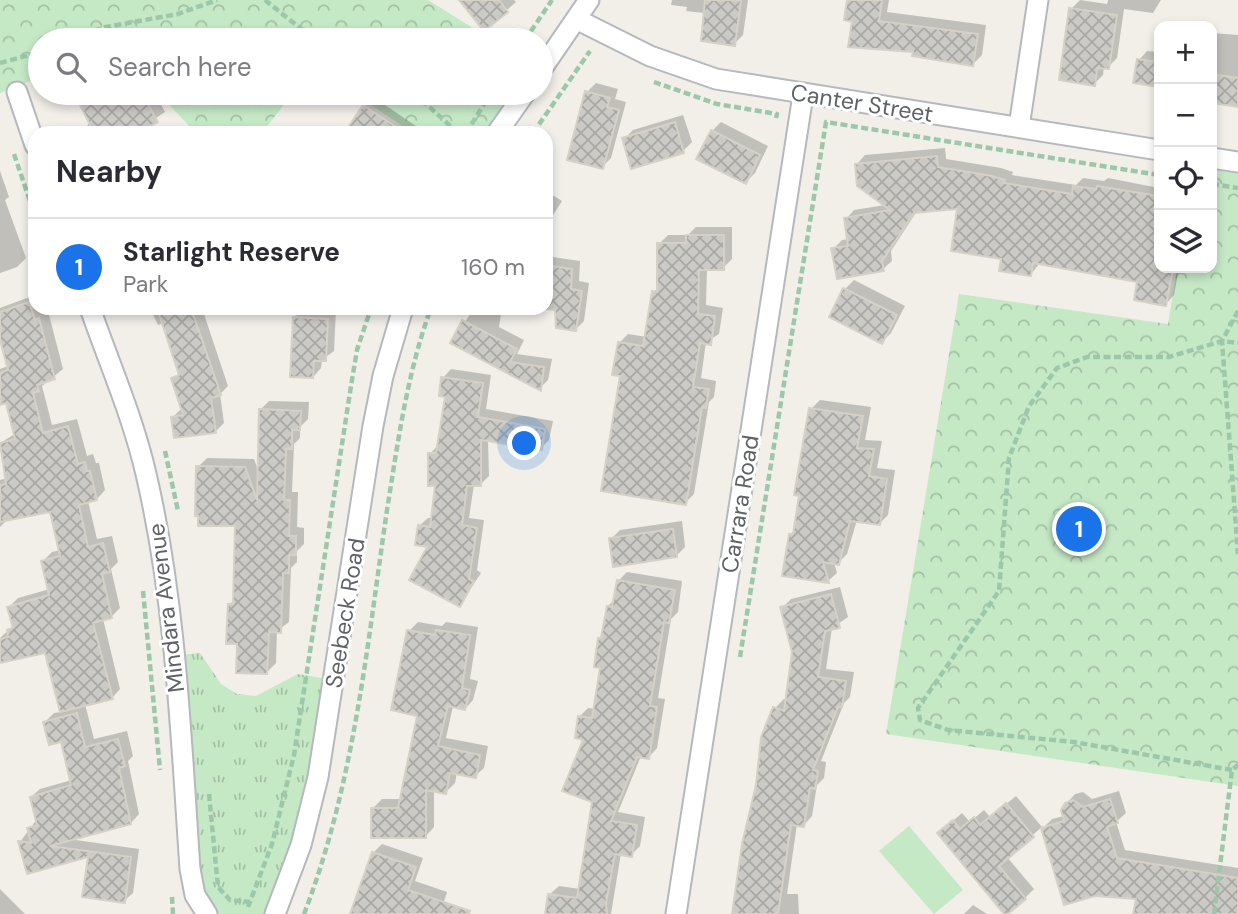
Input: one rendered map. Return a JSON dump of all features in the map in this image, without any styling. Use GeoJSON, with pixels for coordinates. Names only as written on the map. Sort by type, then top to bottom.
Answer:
{"type":"FeatureCollection","features":[{"type":"Feature","properties":{"kind":"street"},"geometry":{"type":"LineString","coordinates":[[553,53],[589,0]]}},
{"type":"Feature","properties":{"kind":"street"},"geometry":{"type":"LineString","coordinates":[[1019,127],[1038,0]]}},
{"type":"Feature","properties":{"kind":"street","name":"Canter Street"},"geometry":{"type":"LineString","coordinates":[[576,19],[650,56],[693,72],[803,95],[1154,149]]}},
{"type":"Feature","properties":{"kind":"street"},"geometry":{"type":"LineString","coordinates":[[17,92],[29,126]]}},
{"type":"Feature","properties":{"kind":"street","name":"Carrara Road"},"geometry":{"type":"LineString","coordinates":[[676,914],[803,95]]}},
{"type":"Feature","properties":{"kind":"street"},"geometry":{"type":"LineString","coordinates":[[503,126],[517,105]]}},
{"type":"Feature","properties":{"kind":"street"},"geometry":{"type":"LineString","coordinates":[[1217,159],[1238,162]]}},
{"type":"Feature","properties":{"kind":"street","name":"Mindara Avenue"},"geometry":{"type":"LineString","coordinates":[[93,315],[133,426],[155,515],[169,618],[190,869],[195,895],[207,914]]}},
{"type":"Feature","properties":{"kind":"street","name":"Seebeck Road"},"geometry":{"type":"LineString","coordinates":[[275,914],[301,845],[318,776],[373,426],[383,376],[401,315]]}},
{"type":"Feature","properties":{"kind":"path"},"geometry":{"type":"LineString","coordinates":[[103,28],[178,14],[217,0]]}},
{"type":"Feature","properties":{"kind":"path"},"geometry":{"type":"LineString","coordinates":[[265,0],[300,28]]}},
{"type":"Feature","properties":{"kind":"path"},"geometry":{"type":"LineString","coordinates":[[533,28],[552,0]]}},
{"type":"Feature","properties":{"kind":"path"},"geometry":{"type":"LineString","coordinates":[[553,103],[589,50]]}},
{"type":"Feature","properties":{"kind":"path"},"geometry":{"type":"LineString","coordinates":[[0,63],[28,55]]}},
{"type":"Feature","properties":{"kind":"path"},"geometry":{"type":"LineString","coordinates":[[427,105],[450,126]]}},
{"type":"Feature","properties":{"kind":"path"},"geometry":{"type":"LineString","coordinates":[[470,126],[484,105]]}},
{"type":"Feature","properties":{"kind":"path"},"geometry":{"type":"LineString","coordinates":[[538,126],[552,105]]}},
{"type":"Feature","properties":{"kind":"path"},"geometry":{"type":"LineString","coordinates":[[739,661],[825,122],[1154,174]]}},
{"type":"Feature","properties":{"kind":"path"},"geometry":{"type":"LineString","coordinates":[[13,152],[28,196]]}},
{"type":"Feature","properties":{"kind":"path"},"geometry":{"type":"LineString","coordinates":[[1217,185],[1238,188]]}},
{"type":"Feature","properties":{"kind":"path"},"geometry":{"type":"LineString","coordinates":[[1238,311],[1222,341],[1238,554]]}},
{"type":"Feature","properties":{"kind":"path"},"geometry":{"type":"LineString","coordinates":[[248,907],[268,856],[293,755],[357,350],[369,315]]}},
{"type":"Feature","properties":{"kind":"path"},"geometry":{"type":"LineString","coordinates":[[304,914],[331,834],[349,763],[395,459],[410,380],[429,315]]}},
{"type":"Feature","properties":{"kind":"path"},"geometry":{"type":"LineString","coordinates":[[1232,770],[1074,742],[948,730],[928,725],[918,715],[921,701],[974,631],[999,591],[1009,458],[1029,406],[1043,384],[1057,368],[1087,357],[1169,357],[1222,341],[1238,343]]}},
{"type":"Feature","properties":{"kind":"path"},"geometry":{"type":"LineString","coordinates":[[143,586],[160,777]]}},
{"type":"Feature","properties":{"kind":"path"},"geometry":{"type":"LineString","coordinates":[[1214,914],[1232,770],[1238,765]]}},
{"type":"Feature","properties":{"kind":"path"},"geometry":{"type":"LineString","coordinates":[[171,887],[173,914]]}},
{"type":"Feature","properties":{"kind":"green space"},"geometry":{"type":"Polygon","coordinates":[[[0,0],[428,0],[473,28],[28,28],[28,82],[0,93],[0,0]]]}},
{"type":"Feature","properties":{"kind":"green space"},"geometry":{"type":"Polygon","coordinates":[[[169,105],[284,105],[267,126],[189,126],[169,105]]]}},
{"type":"Feature","properties":{"kind":"green space"},"geometry":{"type":"Polygon","coordinates":[[[371,105],[517,105],[502,126],[402,126],[371,105]]]}},
{"type":"Feature","properties":{"kind":"green space"},"geometry":{"type":"Polygon","coordinates":[[[1217,159],[1238,162],[1238,786],[886,734],[959,294],[1168,324],[1176,273],[1217,273],[1217,159]]]}},
{"type":"Feature","properties":{"kind":"green space"},"geometry":{"type":"Polygon","coordinates":[[[200,653],[221,684],[237,694],[256,696],[298,674],[334,680],[275,914],[207,914],[203,910],[173,656],[200,653]]]}},
{"type":"Feature","properties":{"kind":"green space"},"geometry":{"type":"Polygon","coordinates":[[[909,826],[963,890],[934,914],[879,851],[909,826]]]}},
{"type":"Feature","properties":{"kind":"building"},"geometry":{"type":"Polygon","coordinates":[[[459,0],[499,0],[508,12],[488,28],[482,28],[459,0]]]}},
{"type":"Feature","properties":{"kind":"building"},"geometry":{"type":"Polygon","coordinates":[[[705,0],[741,0],[735,46],[701,41],[705,0]]]}},
{"type":"Feature","properties":{"kind":"building"},"geometry":{"type":"Polygon","coordinates":[[[847,0],[882,0],[879,21],[978,34],[973,66],[912,56],[913,52],[848,47],[852,22],[844,20],[847,0]]]}},
{"type":"Feature","properties":{"kind":"building"},"geometry":{"type":"Polygon","coordinates":[[[1069,8],[1117,15],[1109,69],[1097,68],[1095,86],[1059,80],[1069,8]]]}},
{"type":"Feature","properties":{"kind":"building"},"geometry":{"type":"Polygon","coordinates":[[[1137,59],[1154,61],[1154,86],[1133,83],[1137,59]]]}},
{"type":"Feature","properties":{"kind":"building"},"geometry":{"type":"Polygon","coordinates":[[[1217,75],[1238,78],[1238,107],[1217,104],[1217,75]]]}},
{"type":"Feature","properties":{"kind":"building"},"geometry":{"type":"Polygon","coordinates":[[[585,91],[610,98],[607,107],[619,110],[603,169],[567,160],[585,91]]]}},
{"type":"Feature","properties":{"kind":"building"},"geometry":{"type":"Polygon","coordinates":[[[80,105],[148,105],[158,122],[151,126],[90,126],[80,105]]]}},
{"type":"Feature","properties":{"kind":"building"},"geometry":{"type":"Polygon","coordinates":[[[363,105],[394,126],[349,126],[363,105]]]}},
{"type":"Feature","properties":{"kind":"building"},"geometry":{"type":"Polygon","coordinates":[[[675,122],[684,153],[631,169],[622,138],[675,122]]]}},
{"type":"Feature","properties":{"kind":"building"},"geometry":{"type":"Polygon","coordinates":[[[711,130],[760,155],[746,184],[696,159],[711,130]]]}},
{"type":"Feature","properties":{"kind":"building"},"geometry":{"type":"Polygon","coordinates":[[[937,156],[938,167],[992,176],[1005,180],[1004,183],[1072,194],[1073,186],[1096,189],[1097,186],[1154,195],[1154,273],[1172,273],[1166,306],[1134,300],[1137,282],[1033,263],[1031,276],[999,271],[1001,259],[951,251],[957,209],[914,213],[882,261],[884,271],[837,279],[831,248],[848,246],[844,218],[890,210],[857,186],[855,164],[937,156]]]}},
{"type":"Feature","properties":{"kind":"building"},"geometry":{"type":"Polygon","coordinates":[[[686,235],[724,235],[724,270],[699,270],[698,314],[715,316],[711,345],[700,343],[693,387],[709,389],[706,408],[702,407],[686,505],[601,491],[620,376],[612,375],[618,342],[643,346],[652,291],[657,292],[657,243],[686,243],[686,235]]]}},
{"type":"Feature","properties":{"kind":"building"},"geometry":{"type":"Polygon","coordinates":[[[553,266],[572,269],[571,289],[582,291],[576,331],[556,328],[553,266]]]}},
{"type":"Feature","properties":{"kind":"building"},"geometry":{"type":"Polygon","coordinates":[[[843,288],[897,315],[882,344],[829,317],[843,288]]]}},
{"type":"Feature","properties":{"kind":"building"},"geometry":{"type":"Polygon","coordinates":[[[28,302],[28,315],[33,315],[35,320],[39,318],[55,379],[37,385],[39,391],[33,393],[43,433],[68,426],[78,464],[85,462],[87,471],[90,471],[97,500],[79,505],[88,547],[103,543],[110,572],[102,574],[112,618],[93,623],[113,699],[60,712],[45,653],[0,663],[0,639],[8,637],[7,630],[13,628],[7,607],[49,595],[41,561],[60,556],[50,512],[0,522],[0,485],[6,484],[0,443],[15,439],[6,403],[0,405],[0,373],[8,370],[0,340],[0,312],[28,302]]]}},
{"type":"Feature","properties":{"kind":"building"},"geometry":{"type":"Polygon","coordinates":[[[159,315],[193,315],[221,395],[211,398],[216,433],[174,438],[171,417],[183,415],[171,378],[179,375],[159,315]]]}},
{"type":"Feature","properties":{"kind":"building"},"geometry":{"type":"Polygon","coordinates":[[[293,317],[328,319],[326,361],[314,361],[313,378],[290,377],[293,317]]]}},
{"type":"Feature","properties":{"kind":"building"},"geometry":{"type":"Polygon","coordinates":[[[462,320],[517,349],[510,362],[544,367],[541,391],[450,343],[462,320]]]}},
{"type":"Feature","properties":{"kind":"building"},"geometry":{"type":"Polygon","coordinates":[[[441,377],[483,383],[478,417],[545,429],[542,450],[481,440],[481,486],[467,486],[462,525],[477,528],[469,579],[474,581],[460,607],[409,580],[427,547],[415,545],[418,525],[430,527],[435,486],[428,486],[428,453],[436,453],[445,397],[439,396],[441,377]]]}},
{"type":"Feature","properties":{"kind":"building"},"geometry":{"type":"Polygon","coordinates":[[[809,408],[863,416],[857,448],[874,449],[869,476],[887,479],[880,525],[850,521],[839,565],[823,562],[829,583],[782,576],[789,534],[793,534],[799,496],[794,495],[809,408]]]}},
{"type":"Feature","properties":{"kind":"building"},"geometry":{"type":"Polygon","coordinates":[[[259,409],[301,411],[300,430],[292,430],[292,449],[286,449],[284,500],[290,500],[289,536],[296,536],[296,555],[289,555],[289,573],[283,573],[281,633],[269,632],[267,674],[236,673],[237,644],[226,644],[228,604],[233,604],[235,526],[198,526],[198,516],[195,516],[196,466],[245,467],[257,500],[259,409]]]}},
{"type":"Feature","properties":{"kind":"building"},"geometry":{"type":"Polygon","coordinates":[[[673,529],[677,557],[613,567],[609,538],[673,529]]]}},
{"type":"Feature","properties":{"kind":"building"},"geometry":{"type":"Polygon","coordinates":[[[617,580],[675,590],[669,623],[664,622],[650,706],[657,707],[649,759],[637,757],[611,821],[637,825],[632,857],[615,854],[606,903],[607,914],[545,914],[548,894],[577,898],[592,802],[562,791],[583,740],[575,738],[578,716],[592,718],[600,668],[594,667],[598,638],[601,638],[607,606],[612,607],[617,580]]]}},
{"type":"Feature","properties":{"kind":"building"},"geometry":{"type":"Polygon","coordinates":[[[831,594],[840,628],[825,631],[818,677],[846,681],[842,707],[838,707],[813,770],[818,771],[815,789],[810,788],[804,827],[791,825],[778,914],[732,914],[742,844],[756,785],[761,737],[773,707],[784,711],[792,652],[780,607],[831,594]]]}},
{"type":"Feature","properties":{"kind":"building"},"geometry":{"type":"Polygon","coordinates":[[[407,630],[435,635],[436,630],[470,635],[462,688],[470,690],[465,710],[448,706],[438,746],[480,755],[476,778],[450,773],[446,794],[426,790],[426,838],[371,838],[371,808],[398,808],[417,716],[391,710],[407,630]]]}},
{"type":"Feature","properties":{"kind":"building"},"geometry":{"type":"Polygon","coordinates":[[[77,713],[85,747],[118,739],[125,766],[119,768],[131,824],[50,846],[131,857],[125,903],[82,897],[88,857],[27,874],[18,841],[31,843],[27,828],[37,825],[30,797],[71,785],[61,742],[49,745],[43,722],[77,713]]]}},
{"type":"Feature","properties":{"kind":"building"},"geometry":{"type":"Polygon","coordinates":[[[1110,799],[1118,823],[1107,827],[1117,858],[1238,878],[1238,914],[1133,914],[1136,899],[1095,896],[1064,905],[1041,828],[1064,821],[1061,810],[1065,803],[1073,800],[1083,807],[1110,799]]]}},
{"type":"Feature","properties":{"kind":"building"},"geometry":{"type":"Polygon","coordinates":[[[1006,803],[1034,837],[999,866],[1026,899],[1008,914],[1004,914],[937,833],[953,820],[960,829],[974,817],[980,825],[1006,803]]]}},
{"type":"Feature","properties":{"kind":"building"},"geometry":{"type":"Polygon","coordinates":[[[372,852],[416,867],[408,890],[470,911],[469,914],[350,914],[372,852]]]}},
{"type":"Feature","properties":{"kind":"place","name":"Starlight Reserve"},"geometry":{"type":"Point","coordinates":[1079,529]}}]}
